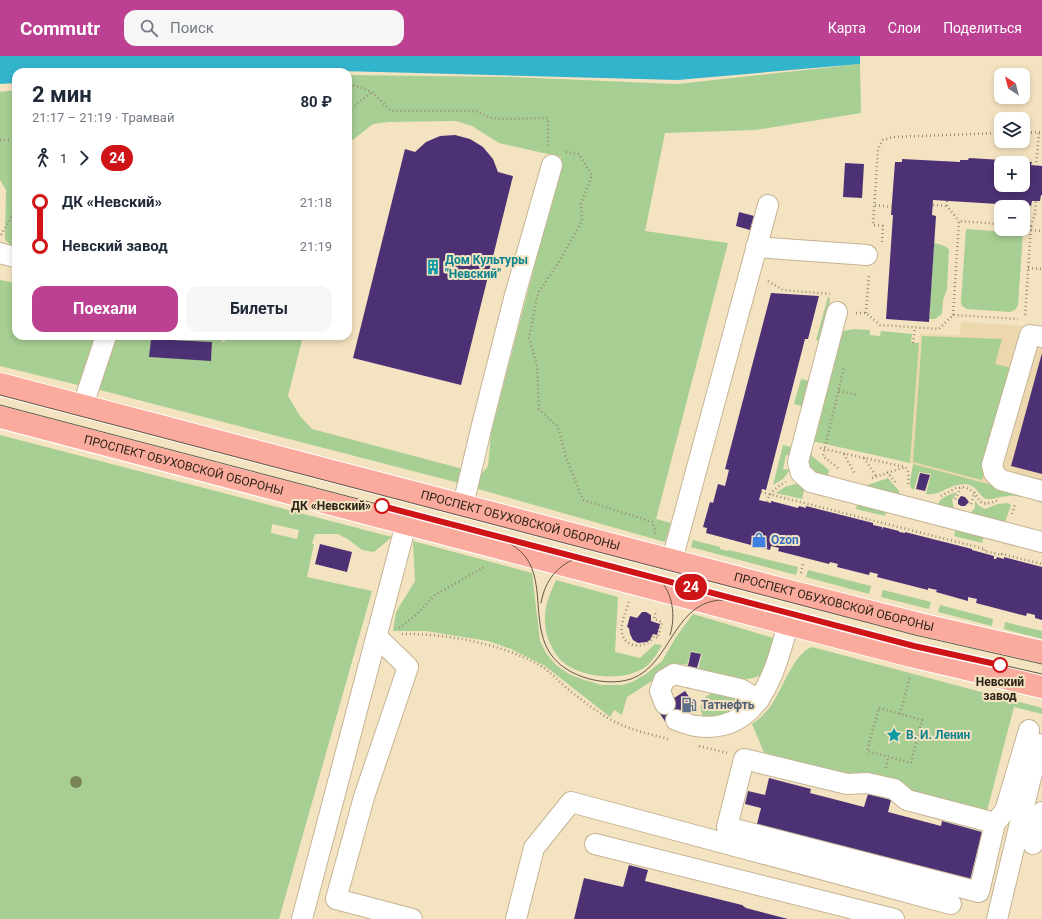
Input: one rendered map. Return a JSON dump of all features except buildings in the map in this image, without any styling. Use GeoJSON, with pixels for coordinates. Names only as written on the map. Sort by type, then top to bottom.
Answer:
{"type":"FeatureCollection","features":[{"type":"Feature","properties":{"kind":"main road","name":"ПРОСПЕКТ ОБУХОВСКОЙ ОБОРОНЫ"},"geometry":{"type":"LineString","coordinates":[[0,384],[919,624],[1042,652]]}},
{"type":"Feature","properties":{"kind":"main road","name":"ПРОСПЕКТ ОБУХОВСКОЙ ОБОРОНЫ"},"geometry":{"type":"LineString","coordinates":[[0,417],[911,656],[1042,687]]}},
{"type":"Feature","properties":{"kind":"lane"},"geometry":{"type":"LineString","coordinates":[[463,505],[515,295],[552,165]]}},
{"type":"Feature","properties":{"kind":"lane"},"geometry":{"type":"LineString","coordinates":[[672,560],[768,204]]}},
{"type":"Feature","properties":{"kind":"lane"},"geometry":{"type":"LineString","coordinates":[[756,247],[872,259]]}},
{"type":"Feature","properties":{"kind":"lane"},"geometry":{"type":"LineString","coordinates":[[837,312],[798,462],[801,473],[811,482],[1042,542]]}},
{"type":"Feature","properties":{"kind":"lane"},"geometry":{"type":"LineString","coordinates":[[1042,338],[1030,335],[992,464],[994,473],[1001,480],[1042,491]]}},
{"type":"Feature","properties":{"kind":"lane"},"geometry":{"type":"LineString","coordinates":[[85,406],[87,393],[105,340]]}},
{"type":"Feature","properties":{"kind":"lane"},"geometry":{"type":"LineString","coordinates":[[302,919],[384,635],[406,524]]}},
{"type":"Feature","properties":{"kind":"lane"},"geometry":{"type":"LineString","coordinates":[[759,700],[740,689],[674,674],[664,680],[660,691],[670,712],[695,726],[714,727],[740,719],[759,700],[773,674],[788,624]]}},
{"type":"Feature","properties":{"kind":"lane"},"geometry":{"type":"LineString","coordinates":[[384,635],[408,667],[364,797],[336,899],[412,919]]}},
{"type":"Feature","properties":{"kind":"lane"},"geometry":{"type":"LineString","coordinates":[[995,823],[907,800],[894,789],[867,783],[846,784],[744,759],[727,827],[979,892],[995,823],[1005,811],[1028,730],[1040,744],[997,919]]}},
{"type":"Feature","properties":{"kind":"lane"},"geometry":{"type":"LineString","coordinates":[[516,919],[534,848],[572,802],[951,904]]}},
{"type":"Feature","properties":{"kind":"lane"},"geometry":{"type":"LineString","coordinates":[[1033,844],[1042,812]]}},
{"type":"Feature","properties":{"kind":"lane"},"geometry":{"type":"LineString","coordinates":[[594,844],[894,919]]}},
{"type":"Feature","properties":{"kind":"path"},"geometry":{"type":"LineString","coordinates":[[352,108],[372,92]]}},
{"type":"Feature","properties":{"kind":"path"},"geometry":{"type":"LineString","coordinates":[[1030,133],[1040,132],[1036,166]]}},
{"type":"Feature","properties":{"kind":"path"},"geometry":{"type":"LineString","coordinates":[[866,313],[872,259],[883,226],[873,225],[878,149],[883,140],[893,137],[994,133]]}},
{"type":"Feature","properties":{"kind":"path"},"geometry":{"type":"LineString","coordinates":[[0,140],[12,139]]}},
{"type":"Feature","properties":{"kind":"path"},"geometry":{"type":"LineString","coordinates":[[947,206],[948,201]]}},
{"type":"Feature","properties":{"kind":"path"},"geometry":{"type":"LineString","coordinates":[[1024,320],[1031,228],[1035,214],[1036,201]]}},
{"type":"Feature","properties":{"kind":"path"},"geometry":{"type":"LineString","coordinates":[[874,205],[892,206]]}},
{"type":"Feature","properties":{"kind":"path"},"geometry":{"type":"LineString","coordinates":[[766,280],[783,290],[834,294],[834,304],[837,312],[866,313],[880,325],[939,329],[953,315],[959,221],[947,206],[933,205]]}},
{"type":"Feature","properties":{"kind":"path"},"geometry":{"type":"LineString","coordinates":[[0,237],[12,216]]}},
{"type":"Feature","properties":{"kind":"path"},"geometry":{"type":"LineString","coordinates":[[959,221],[994,224]]}},
{"type":"Feature","properties":{"kind":"path"},"geometry":{"type":"LineString","coordinates":[[1031,228],[1042,231]]}},
{"type":"Feature","properties":{"kind":"path"},"geometry":{"type":"LineString","coordinates":[[1028,268],[1042,269]]}},
{"type":"Feature","properties":{"kind":"path"},"geometry":{"type":"LineString","coordinates":[[953,315],[1030,320]]}},
{"type":"Feature","properties":{"kind":"path"},"geometry":{"type":"LineString","coordinates":[[913,343],[914,327]]}},
{"type":"Feature","properties":{"kind":"path"},"geometry":{"type":"LineString","coordinates":[[832,389],[858,395]]}},
{"type":"Feature","properties":{"kind":"path"},"geometry":{"type":"LineString","coordinates":[[803,444],[905,467],[908,469],[909,473],[909,489]]}},
{"type":"Feature","properties":{"kind":"path"},"geometry":{"type":"LineString","coordinates":[[826,444],[823,456],[839,469]]}},
{"type":"Feature","properties":{"kind":"path"},"geometry":{"type":"LineString","coordinates":[[565,452],[583,500],[653,522],[658,543]]}},
{"type":"Feature","properties":{"kind":"path"},"geometry":{"type":"LineString","coordinates":[[844,453],[857,476]]}},
{"type":"Feature","properties":{"kind":"path"},"geometry":{"type":"LineString","coordinates":[[864,458],[876,476]]}},
{"type":"Feature","properties":{"kind":"path"},"geometry":{"type":"LineString","coordinates":[[870,478],[905,467]]}},
{"type":"Feature","properties":{"kind":"path"},"geometry":{"type":"LineString","coordinates":[[767,502],[769,494],[774,489],[801,473]]}},
{"type":"Feature","properties":{"kind":"path"},"geometry":{"type":"LineString","coordinates":[[936,498],[956,488],[965,487],[975,492],[984,504],[1001,499]]}},
{"type":"Feature","properties":{"kind":"path"},"geometry":{"type":"LineString","coordinates":[[761,492],[959,544],[985,549],[984,551],[1042,564]]}},
{"type":"Feature","properties":{"kind":"path"},"geometry":{"type":"LineString","coordinates":[[384,635],[417,614],[435,595],[488,565]]}},
{"type":"Feature","properties":{"kind":"path"},"geometry":{"type":"LineString","coordinates":[[630,596],[622,630],[625,639],[634,646],[642,646],[649,642],[654,636],[658,638],[662,622],[654,619],[658,604]]}},
{"type":"Feature","properties":{"kind":"path"},"geometry":{"type":"LineString","coordinates":[[384,635],[417,633],[482,643],[501,648],[541,666],[596,711],[623,726],[673,740]]}},
{"type":"Feature","properties":{"kind":"path"},"geometry":{"type":"LineString","coordinates":[[900,714],[912,669]]}},
{"type":"Feature","properties":{"kind":"path"},"geometry":{"type":"LineString","coordinates":[[879,708],[900,714],[922,720],[911,763],[867,751],[879,708]]}},
{"type":"Feature","properties":{"kind":"path"},"geometry":{"type":"LineString","coordinates":[[694,745],[725,752],[744,759]]}},
{"type":"Feature","properties":{"kind":"shaded area"},"geometry":{"type":"Polygon","coordinates":[[[961,322],[1042,327],[1042,498],[910,463],[920,334],[960,335],[961,322]]]}},
{"type":"Feature","properties":{"kind":"green space"},"geometry":{"type":"Polygon","coordinates":[[[860,64],[861,113],[755,130],[665,133],[645,231],[728,243],[656,519],[671,523],[665,542],[478,489],[477,473],[483,472],[488,466],[491,433],[561,164],[561,157],[499,143],[472,126],[456,121],[389,122],[373,124],[352,140],[352,75],[511,77],[677,84],[860,64]]]}},
{"type":"Feature","properties":{"kind":"green space"},"geometry":{"type":"Polygon","coordinates":[[[12,90],[12,246],[5,240],[6,190],[0,180],[0,92],[12,90]]]}},
{"type":"Feature","properties":{"kind":"green space"},"geometry":{"type":"Polygon","coordinates":[[[966,229],[994,231],[994,236],[1023,236],[1018,305],[1015,310],[1010,312],[967,309],[962,306],[961,301],[966,229]]]}},
{"type":"Feature","properties":{"kind":"green space"},"geometry":{"type":"Polygon","coordinates":[[[934,243],[945,246],[949,250],[947,289],[943,300],[942,314],[935,319],[929,319],[934,243]]]}},
{"type":"Feature","properties":{"kind":"green space"},"geometry":{"type":"Polygon","coordinates":[[[0,280],[12,282],[12,340],[98,340],[82,386],[0,366],[0,280]]]}},
{"type":"Feature","properties":{"kind":"green space"},"geometry":{"type":"Polygon","coordinates":[[[828,297],[830,298],[828,319],[820,341],[816,340],[828,297]]]}},
{"type":"Feature","properties":{"kind":"green space"},"geometry":{"type":"Polygon","coordinates":[[[854,329],[870,330],[870,335],[880,336],[881,331],[912,334],[911,343],[919,343],[910,463],[812,441],[837,337],[843,331],[854,329]]]}},
{"type":"Feature","properties":{"kind":"green space"},"geometry":{"type":"Polygon","coordinates":[[[922,336],[1002,339],[995,364],[1012,368],[982,480],[913,462],[922,336]]]}},
{"type":"Feature","properties":{"kind":"green space"},"geometry":{"type":"Polygon","coordinates":[[[112,340],[151,340],[150,357],[211,360],[212,342],[171,340],[222,340],[222,342],[227,340],[302,340],[288,396],[300,416],[312,429],[463,469],[463,484],[96,389],[112,340]]]}},
{"type":"Feature","properties":{"kind":"green space"},"geometry":{"type":"Polygon","coordinates":[[[801,379],[810,381],[804,407],[794,404],[801,379]]]}},
{"type":"Feature","properties":{"kind":"green space"},"geometry":{"type":"Polygon","coordinates":[[[0,435],[392,537],[374,552],[362,550],[338,534],[315,534],[312,544],[314,544],[307,577],[372,591],[279,919],[0,919],[0,435]],[[272,524],[271,533],[297,539],[299,530],[272,524]]]}},
{"type":"Feature","properties":{"kind":"green space"},"geometry":{"type":"Polygon","coordinates":[[[783,445],[794,449],[793,456],[786,455],[783,469],[790,470],[783,479],[773,485],[783,445]]]}},
{"type":"Feature","properties":{"kind":"green space"},"geometry":{"type":"Polygon","coordinates":[[[808,451],[812,452],[812,456],[829,470],[827,479],[815,476],[807,464],[808,451]]]}},
{"type":"Feature","properties":{"kind":"green space"},"geometry":{"type":"Polygon","coordinates":[[[913,464],[1042,498],[1042,503],[1017,496],[987,499],[972,486],[964,484],[936,493],[926,494],[931,474],[919,472],[914,490],[911,488],[910,482],[913,464]]]}},
{"type":"Feature","properties":{"kind":"green space"},"geometry":{"type":"Polygon","coordinates":[[[888,478],[899,491],[899,497],[862,487],[888,478]]]}},
{"type":"Feature","properties":{"kind":"green space"},"geometry":{"type":"Polygon","coordinates":[[[795,484],[805,486],[802,499],[776,493],[785,487],[795,484]]]}},
{"type":"Feature","properties":{"kind":"green space"},"geometry":{"type":"Polygon","coordinates":[[[957,492],[952,500],[957,513],[937,507],[942,499],[957,492]]]}},
{"type":"Feature","properties":{"kind":"green space"},"geometry":{"type":"Polygon","coordinates":[[[858,500],[887,507],[885,516],[856,509],[858,500]]]}},
{"type":"Feature","properties":{"kind":"green space"},"geometry":{"type":"Polygon","coordinates":[[[975,501],[979,506],[985,509],[998,504],[1008,503],[1011,505],[1004,525],[967,516],[975,508],[975,501]]]}},
{"type":"Feature","properties":{"kind":"green space"},"geometry":{"type":"Polygon","coordinates":[[[957,525],[985,533],[982,543],[954,536],[957,525]]]}},
{"type":"Feature","properties":{"kind":"green space"},"geometry":{"type":"Polygon","coordinates":[[[693,540],[720,547],[720,549],[798,567],[796,575],[691,547],[693,540]]]}},
{"type":"Feature","properties":{"kind":"green space"},"geometry":{"type":"Polygon","coordinates":[[[413,541],[532,573],[540,641],[546,653],[556,665],[569,674],[584,680],[602,685],[622,685],[632,682],[646,674],[662,661],[676,637],[693,614],[773,638],[774,644],[766,673],[757,677],[740,680],[715,675],[698,670],[702,654],[691,651],[687,665],[684,664],[672,668],[627,697],[622,715],[614,710],[610,717],[545,666],[511,649],[488,641],[426,631],[393,631],[396,612],[415,581],[413,541]]]}},
{"type":"Feature","properties":{"kind":"green space"},"geometry":{"type":"Polygon","coordinates":[[[808,570],[871,586],[869,594],[806,577],[808,570]]]}},
{"type":"Feature","properties":{"kind":"green space"},"geometry":{"type":"Polygon","coordinates":[[[556,580],[618,597],[615,652],[640,658],[655,644],[662,645],[650,663],[629,674],[606,676],[583,672],[564,663],[553,650],[545,627],[546,605],[556,580]]]}},
{"type":"Feature","properties":{"kind":"green space"},"geometry":{"type":"Polygon","coordinates":[[[883,590],[931,602],[929,609],[881,597],[883,590]]]}},
{"type":"Feature","properties":{"kind":"green space"},"geometry":{"type":"Polygon","coordinates":[[[940,605],[993,619],[992,626],[938,612],[940,605]]]}},
{"type":"Feature","properties":{"kind":"green space"},"geometry":{"type":"Polygon","coordinates":[[[1005,622],[1042,631],[1042,639],[1004,629],[1005,622]]]}},
{"type":"Feature","properties":{"kind":"green space"},"geometry":{"type":"Polygon","coordinates":[[[812,647],[1042,708],[1042,714],[1014,707],[987,811],[765,755],[752,724],[770,707],[794,663],[800,656],[812,647]]]}},
{"type":"Feature","properties":{"kind":"green space"},"geometry":{"type":"Polygon","coordinates":[[[713,693],[737,699],[740,702],[740,708],[713,719],[703,716],[701,713],[702,702],[709,694],[713,693]]]}},
{"type":"Feature","properties":{"kind":"water"},"geometry":{"type":"Polygon","coordinates":[[[0,56],[860,56],[860,64],[678,80],[352,71],[352,68],[12,68],[12,83],[0,84],[0,56]]]}},
{"type":"Feature","properties":{"kind":"tram line"},"geometry":{"type":"LineString","coordinates":[[0,395],[915,635],[1042,664]]}},
{"type":"Feature","properties":{"kind":"tram line"},"geometry":{"type":"LineString","coordinates":[[0,405],[914,645],[1042,674]]}},
{"type":"Feature","properties":{"kind":"tram line","name":"24"},"geometry":{"type":"LineString","coordinates":[[382,506],[914,646],[1000,665]]}},
{"type":"Feature","properties":{"kind":"tram line"},"geometry":{"type":"LineString","coordinates":[[507,542],[524,555],[533,572],[537,590],[541,630],[547,649],[560,665],[589,679],[619,682],[631,679],[645,671],[656,660],[674,633],[695,609],[709,602],[727,600]]}},
{"type":"Feature","properties":{"kind":"tram line"},"geometry":{"type":"LineString","coordinates":[[541,603],[549,580],[554,574],[565,564],[580,557]]}},
{"type":"Feature","properties":{"kind":"tram line"},"geometry":{"type":"LineString","coordinates":[[658,578],[667,590],[672,605],[673,620],[670,635]]}},
{"type":"Feature","properties":{"kind":"place","name":"Дом Культуры \"Невский\""},"geometry":{"type":"Point","coordinates":[433,267]}},
{"type":"Feature","properties":{"kind":"place","name":"ДК «Невский»"},"geometry":{"type":"Point","coordinates":[382,506]}},
{"type":"Feature","properties":{"kind":"place","name":"Ozon"},"geometry":{"type":"Point","coordinates":[759,540]}},
{"type":"Feature","properties":{"kind":"place","name":"Невский завод"},"geometry":{"type":"Point","coordinates":[1000,665]}},
{"type":"Feature","properties":{"kind":"place","name":"Татнефть"},"geometry":{"type":"Point","coordinates":[689,705]}},
{"type":"Feature","properties":{"kind":"place","name":"В. И. Ленин"},"geometry":{"type":"Point","coordinates":[894,735]}}]}
